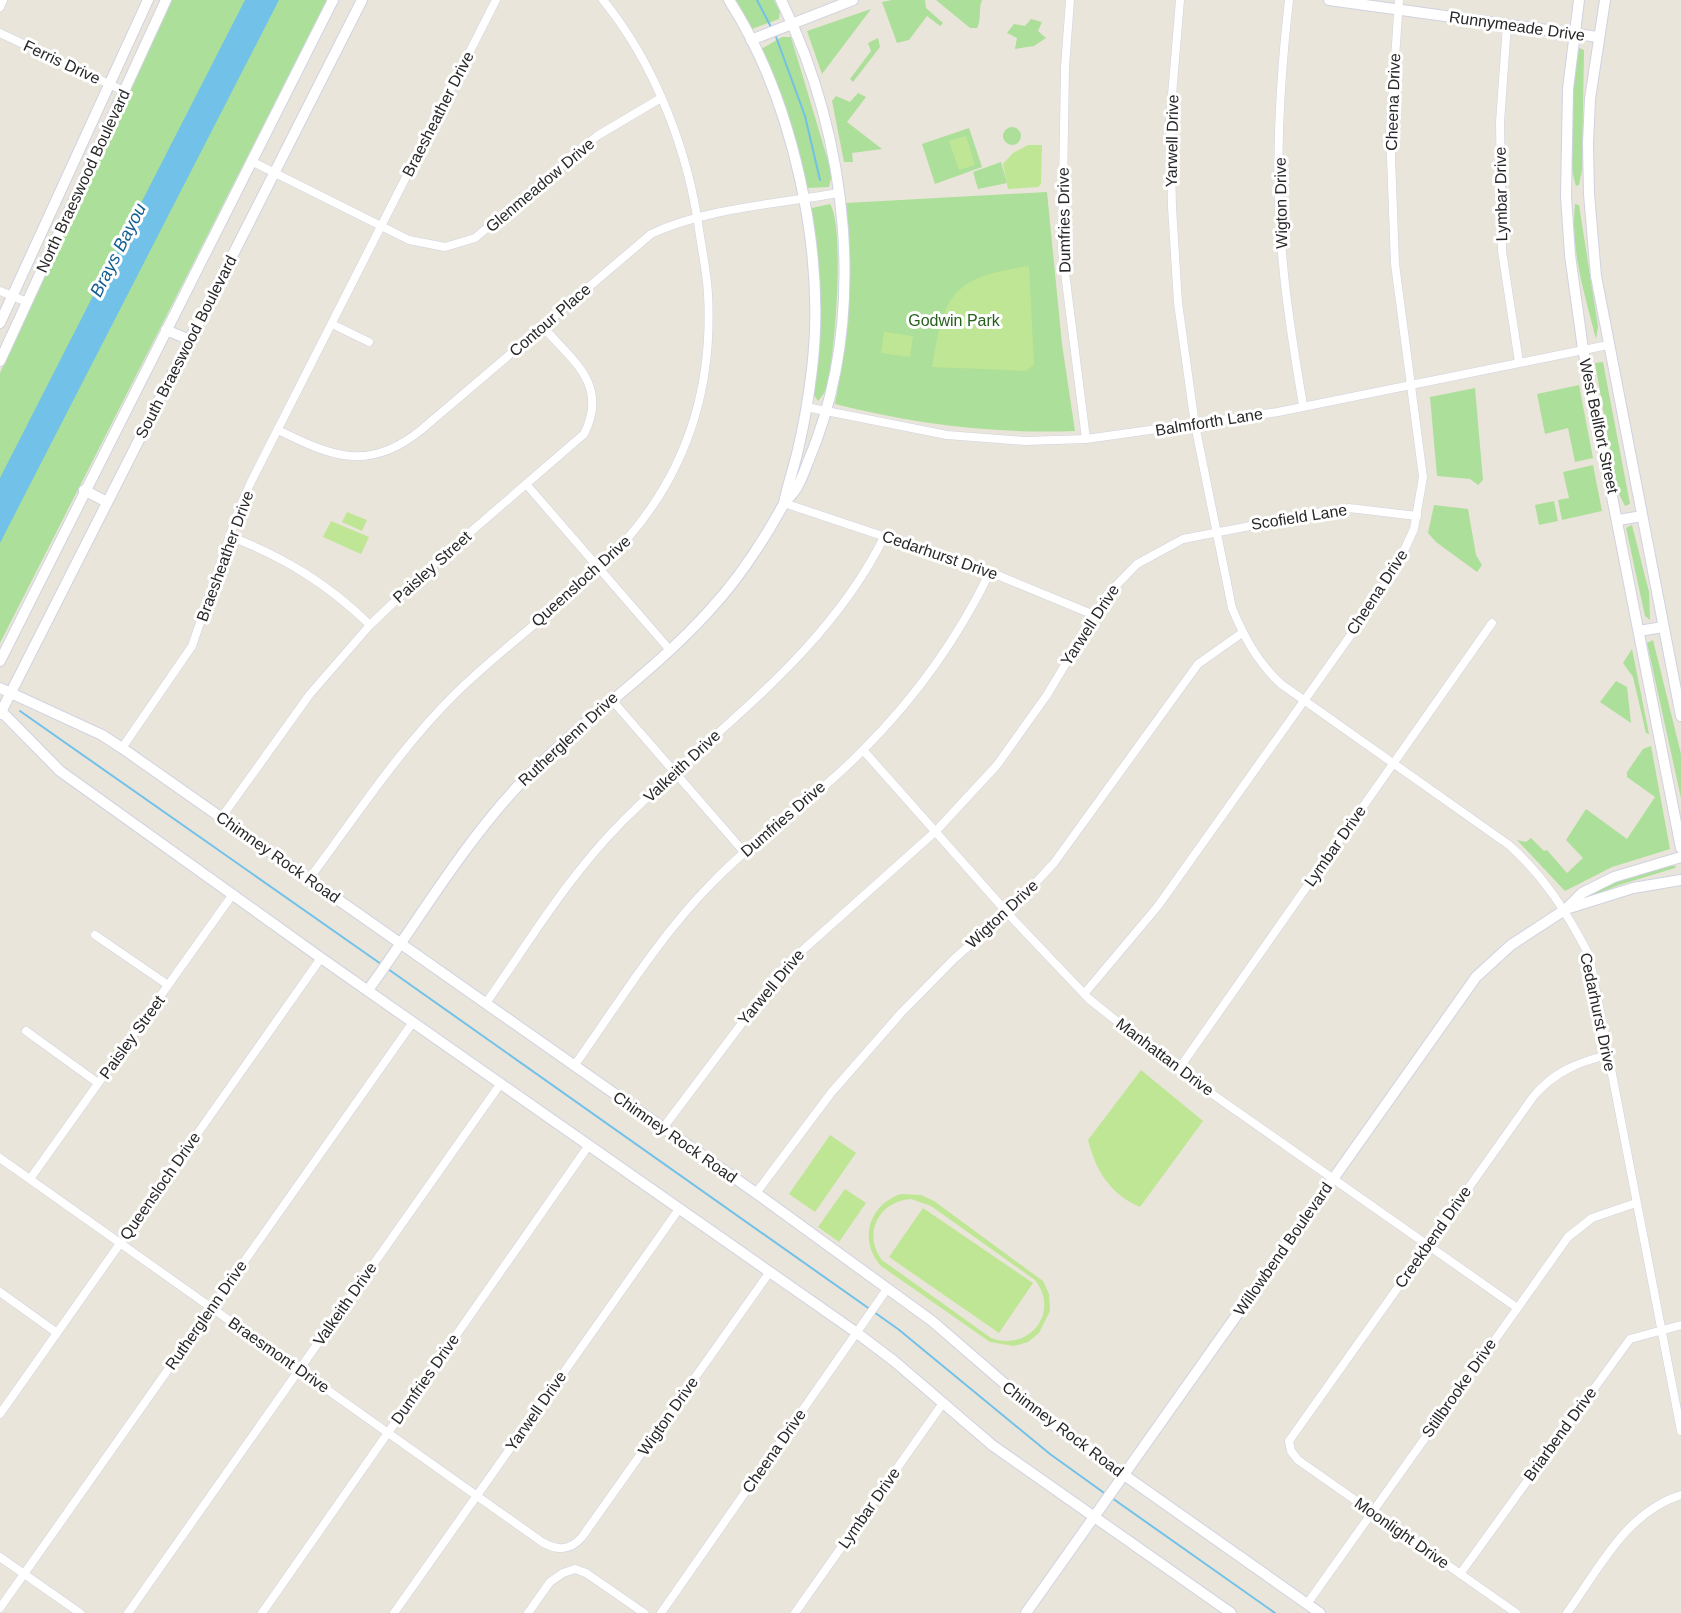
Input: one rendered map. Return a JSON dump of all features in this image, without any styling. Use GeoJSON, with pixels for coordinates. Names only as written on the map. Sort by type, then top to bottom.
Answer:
{"type":"FeatureCollection","features":[{"type":"Feature","properties":{"kind":"main road","name":"North Braeswood Boulevard"},"geometry":{"type":"LineString","coordinates":[[0,323],[148,0]]}},
{"type":"Feature","properties":{"kind":"main road","name":"North Braeswood Boulevard"},"geometry":{"type":"LineString","coordinates":[[0,361],[166,0]]}},
{"type":"Feature","properties":{"kind":"main road","name":"South Braeswood Boulevard"},"geometry":{"type":"LineString","coordinates":[[0,661],[84,490],[333,0]]}},
{"type":"Feature","properties":{"kind":"main road","name":"South Braeswood Boulevard"},"geometry":{"type":"LineString","coordinates":[[0,712],[4,691],[107,502],[362,0]]}},
{"type":"Feature","properties":{"kind":"main road","name":"Rutherglenn Drive"},"geometry":{"type":"LineString","coordinates":[[729,0],[751,40],[785,125],[804,199],[811,243],[815,317],[806,406],[784,503]]}},
{"type":"Feature","properties":{"kind":"main road","name":"Rutherglenn Drive"},"geometry":{"type":"LineString","coordinates":[[368,990],[498,809],[538,765],[610,699],[669,650],[705,615],[746,567],[784,503],[796,489],[809,459],[825,410],[838,348],[844,295],[838,193],[821,106],[792,23],[781,0]]}},
{"type":"Feature","properties":{"kind":"main road"},"geometry":{"type":"LineString","coordinates":[[751,40],[852,0]]}},
{"type":"Feature","properties":{"kind":"main road","name":"Runnymeade Drive"},"geometry":{"type":"LineString","coordinates":[[1329,0],[1398,5],[1507,26],[1598,37]]}},
{"type":"Feature","properties":{"kind":"main road","name":"West Bellfort Street"},"geometry":{"type":"LineString","coordinates":[[1579,0],[1568,89],[1566,196],[1570,255],[1583,349],[1681,848]]}},
{"type":"Feature","properties":{"kind":"main road","name":"West Bellfort Street"},"geometry":{"type":"LineString","coordinates":[[1605,0],[1590,99],[1588,194],[1598,292],[1681,716]]}},
{"type":"Feature","properties":{"kind":"main road"},"geometry":{"type":"LineString","coordinates":[[1566,196],[1588,194]]}},
{"type":"Feature","properties":{"kind":"main road"},"geometry":{"type":"LineString","coordinates":[[166,330],[190,340]]}},
{"type":"Feature","properties":{"kind":"main road"},"geometry":{"type":"LineString","coordinates":[[84,490],[107,502]]}},
{"type":"Feature","properties":{"kind":"main road"},"geometry":{"type":"LineString","coordinates":[[1618,520],[1642,516]]}},
{"type":"Feature","properties":{"kind":"main road"},"geometry":{"type":"LineString","coordinates":[[1639,631],[1663,627]]}},
{"type":"Feature","properties":{"kind":"main road","name":"Chimney Rock Road"},"geometry":{"type":"LineString","coordinates":[[4,691],[64,717],[122,748],[486,1003],[756,1193],[932,1321],[1049,1422],[1320,1613]]}},
{"type":"Feature","properties":{"kind":"main road"},"geometry":{"type":"LineString","coordinates":[[0,712],[60,771],[321,958],[857,1333],[992,1445],[1231,1613]]}},
{"type":"Feature","properties":{"kind":"main road","name":"Willowbend Boulevard"},"geometry":{"type":"LineString","coordinates":[[1026,1613],[1476,977],[1511,945],[1566,909],[1582,893],[1614,877],[1681,857]]}},
{"type":"Feature","properties":{"kind":"main road","name":"Willowbend Boulevard"},"geometry":{"type":"LineString","coordinates":[[1566,909],[1634,888],[1681,880]]}},
{"type":"Feature","properties":{"kind":"street"},"geometry":{"type":"LineString","coordinates":[[0,7],[3,0]]}},
{"type":"Feature","properties":{"kind":"street","name":"Braesheather Drive"},"geometry":{"type":"LineString","coordinates":[[122,748],[192,646],[239,509],[496,0]]}},
{"type":"Feature","properties":{"kind":"street"},"geometry":{"type":"LineString","coordinates":[[603,0],[627,33],[661,98],[679,145],[698,217]]}},
{"type":"Feature","properties":{"kind":"street","name":"Dumfries Drive"},"geometry":{"type":"LineString","coordinates":[[1070,0],[1065,67],[1062,249],[1086,439]]}},
{"type":"Feature","properties":{"kind":"street","name":"Yarwell Drive"},"geometry":{"type":"LineString","coordinates":[[663,1128],[785,966],[936,831],[1018,739],[1094,615],[1120,579],[1137,564],[1184,539],[1216,532],[1195,425],[1178,303],[1172,207],[1170,119],[1180,0]]}},
{"type":"Feature","properties":{"kind":"street","name":"Wigton Drive"},"geometry":{"type":"LineString","coordinates":[[1289,0],[1279,112],[1280,208],[1286,292],[1303,405]]}},
{"type":"Feature","properties":{"kind":"street","name":"Cheena Drive"},"geometry":{"type":"LineString","coordinates":[[1084,994],[1158,906],[1392,577],[1407,549],[1417,516],[1423,477],[1416,415],[1408,384],[1397,292],[1390,131],[1398,5]]}},
{"type":"Feature","properties":{"kind":"street","name":"Lymbar Drive"},"geometry":{"type":"LineString","coordinates":[[1507,26],[1500,122],[1502,251],[1519,362]]}},
{"type":"Feature","properties":{"kind":"street","name":"Ferris Drive"},"geometry":{"type":"LineString","coordinates":[[0,33],[124,92]]}},
{"type":"Feature","properties":{"kind":"street","name":"Glenmeadow Drive"},"geometry":{"type":"LineString","coordinates":[[251,161],[422,245],[456,246],[475,238],[597,136],[661,98]]}},
{"type":"Feature","properties":{"kind":"street","name":"Contour Place"},"geometry":{"type":"LineString","coordinates":[[278,430],[323,452],[340,455],[360,456],[398,447],[651,234],[670,224],[698,217],[838,193]]}},
{"type":"Feature","properties":{"kind":"street","name":"Queensloch Drive"},"geometry":{"type":"LineString","coordinates":[[309,879],[432,719],[482,668],[598,569],[648,515],[664,491],[686,445],[706,365],[708,294],[698,217]]}},
{"type":"Feature","properties":{"kind":"street"},"geometry":{"type":"LineString","coordinates":[[0,291],[27,302]]}},
{"type":"Feature","properties":{"kind":"street"},"geometry":{"type":"LineString","coordinates":[[332,324],[369,342]]}},
{"type":"Feature","properties":{"kind":"street","name":"Paisley Street"},"geometry":{"type":"LineString","coordinates":[[221,818],[310,694],[370,625],[437,561],[584,434],[593,411],[592,387],[586,376],[543,327]]}},
{"type":"Feature","properties":{"kind":"street","name":"Balmforth Lane"},"geometry":{"type":"LineString","coordinates":[[806,406],[947,435],[1025,441],[1086,439],[1278,412],[1303,405],[1608,345]]}},
{"type":"Feature","properties":{"kind":"street"},"geometry":{"type":"LineString","coordinates":[[526,484],[669,650]]}},
{"type":"Feature","properties":{"kind":"street","name":"Cedarhurst Drive"},"geometry":{"type":"LineString","coordinates":[[784,503],[990,572],[1094,615]]}},
{"type":"Feature","properties":{"kind":"street","name":"Scofield Lane"},"geometry":{"type":"LineString","coordinates":[[1216,532],[1349,508],[1417,516]]}},
{"type":"Feature","properties":{"kind":"street","name":"Cedarhurst Drive"},"geometry":{"type":"LineString","coordinates":[[1216,532],[1226,585],[1242,633],[1269,673],[1509,845],[1542,877],[1566,909],[1589,955],[1681,1431]]}},
{"type":"Feature","properties":{"kind":"street"},"geometry":{"type":"LineString","coordinates":[[229,536],[259,547],[304,570],[345,601],[370,625]]}},
{"type":"Feature","properties":{"kind":"street","name":"Valkeith Drive"},"geometry":{"type":"LineString","coordinates":[[486,1003],[590,856],[624,820],[796,662],[822,633],[857,586],[885,536]]}},
{"type":"Feature","properties":{"kind":"street","name":"Dumfries Drive"},"geometry":{"type":"LineString","coordinates":[[574,1066],[677,922],[744,852],[863,750],[912,696],[941,657],[974,604],[990,572]]}},
{"type":"Feature","properties":{"kind":"street","name":"Lymbar Drive"},"geometry":{"type":"LineString","coordinates":[[1178,1070],[1492,623]]}},
{"type":"Feature","properties":{"kind":"street","name":"Wigton Drive"},"geometry":{"type":"LineString","coordinates":[[756,1193],[824,1102],[865,1053],[954,959],[1007,912],[1043,875],[1075,836],[1188,675],[1211,653],[1242,633]]}},
{"type":"Feature","properties":{"kind":"street"},"geometry":{"type":"LineString","coordinates":[[610,699],[744,852]]}},
{"type":"Feature","properties":{"kind":"street","name":"Manhattan Drive"},"geometry":{"type":"LineString","coordinates":[[863,750],[1007,912],[1084,994],[1178,1070],[1516,1307]]}},
{"type":"Feature","properties":{"kind":"street","name":"Paisley Street"},"geometry":{"type":"LineString","coordinates":[[30,1179],[233,894]]}},
{"type":"Feature","properties":{"kind":"street"},"geometry":{"type":"LineString","coordinates":[[95,935],[168,985]]}},
{"type":"Feature","properties":{"kind":"street","name":"Queensloch Drive"},"geometry":{"type":"LineString","coordinates":[[0,1414],[321,958]]}},
{"type":"Feature","properties":{"kind":"street","name":"Rutherglenn Drive"},"geometry":{"type":"LineString","coordinates":[[0,1608],[413,1022]]}},
{"type":"Feature","properties":{"kind":"street"},"geometry":{"type":"LineString","coordinates":[[26,1031],[98,1083]]}},
{"type":"Feature","properties":{"kind":"street","name":"Creekbend Drive"},"geometry":{"type":"LineString","coordinates":[[1291,1451],[1292,1436],[1427,1244],[1545,1082],[1567,1067],[1607,1055]]}},
{"type":"Feature","properties":{"kind":"street","name":"Valkeith Drive"},"geometry":{"type":"LineString","coordinates":[[128,1613],[501,1083]]}},
{"type":"Feature","properties":{"kind":"street","name":"Dumfries Drive"},"geometry":{"type":"LineString","coordinates":[[262,1613],[589,1145]]}},
{"type":"Feature","properties":{"kind":"street","name":"Braesmont Drive"},"geometry":{"type":"LineString","coordinates":[[0,1158],[542,1542],[559,1549]]}},
{"type":"Feature","properties":{"kind":"street","name":"Stillbrooke Drive"},"geometry":{"type":"LineString","coordinates":[[1307,1604],[1516,1307],[1568,1237],[1578,1227],[1605,1211],[1636,1203]]}},
{"type":"Feature","properties":{"kind":"street","name":"Yarwell Drive"},"geometry":{"type":"LineString","coordinates":[[394,1613],[679,1209]]}},
{"type":"Feature","properties":{"kind":"street","name":"Wigton Drive"},"geometry":{"type":"LineString","coordinates":[[559,1549],[569,1547],[582,1537],[769,1273]]}},
{"type":"Feature","properties":{"kind":"street","name":"Cheena Drive"},"geometry":{"type":"LineString","coordinates":[[661,1613],[887,1289]]}},
{"type":"Feature","properties":{"kind":"street"},"geometry":{"type":"LineString","coordinates":[[0,1292],[57,1333]]}},
{"type":"Feature","properties":{"kind":"street","name":"Briarbend Drive"},"geometry":{"type":"LineString","coordinates":[[1460,1574],[1624,1346],[1639,1334],[1681,1325]]}},
{"type":"Feature","properties":{"kind":"street","name":"Lymbar Drive"},"geometry":{"type":"LineString","coordinates":[[795,1613],[943,1403]]}},
{"type":"Feature","properties":{"kind":"street","name":"Moonlight Drive"},"geometry":{"type":"LineString","coordinates":[[1291,1451],[1298,1460],[1516,1613]]}},
{"type":"Feature","properties":{"kind":"street"},"geometry":{"type":"LineString","coordinates":[[1567,1613],[1632,1524],[1649,1508],[1681,1495]]}},
{"type":"Feature","properties":{"kind":"street"},"geometry":{"type":"LineString","coordinates":[[0,1557],[80,1613]]}},
{"type":"Feature","properties":{"kind":"street"},"geometry":{"type":"LineString","coordinates":[[528,1613],[550,1581],[575,1569],[586,1572],[644,1613]]}},
{"type":"Feature","properties":{"kind":"green space"},"geometry":{"type":"Polygon","coordinates":[[[172,0],[327,0],[0,643],[0,373],[172,0]]]}},
{"type":"Feature","properties":{"kind":"green space"},"geometry":{"type":"Polygon","coordinates":[[[735,0],[774,0],[780,12],[779,19],[752,29],[735,0]]]}},
{"type":"Feature","properties":{"kind":"green space"},"geometry":{"type":"Polygon","coordinates":[[[925,0],[926,8],[943,23],[940,26],[927,16],[909,40],[897,43],[882,2],[925,0]]]}},
{"type":"Feature","properties":{"kind":"green space"},"geometry":{"type":"Polygon","coordinates":[[[936,0],[982,0],[977,28],[970,28],[936,0]]]}},
{"type":"Feature","properties":{"kind":"green space"},"geometry":{"type":"Polygon","coordinates":[[[871,9],[822,74],[807,31],[871,9]]]}},
{"type":"Feature","properties":{"kind":"green space"},"geometry":{"type":"Polygon","coordinates":[[[1031,19],[1042,22],[1038,31],[1046,38],[1034,46],[1015,49],[1017,38],[1007,33],[1014,24],[1025,26],[1031,19]]]}},
{"type":"Feature","properties":{"kind":"green space"},"geometry":{"type":"Polygon","coordinates":[[[782,37],[791,37],[832,174],[829,187],[807,188],[783,103],[761,49],[782,37]]]}},
{"type":"Feature","properties":{"kind":"green space"},"geometry":{"type":"Polygon","coordinates":[[[878,38],[880,47],[853,82],[850,79],[871,51],[868,43],[878,38]]]}},
{"type":"Feature","properties":{"kind":"green space"},"geometry":{"type":"Polygon","coordinates":[[[1579,48],[1584,50],[1582,170],[1579,185],[1576,186],[1572,171],[1570,136],[1579,48]]]}},
{"type":"Feature","properties":{"kind":"green space"},"geometry":{"type":"Polygon","coordinates":[[[858,93],[866,97],[847,122],[882,149],[852,153],[853,162],[844,162],[832,101],[836,96],[850,102],[858,93]]]}},
{"type":"Feature","properties":{"kind":"green space"},"geometry":{"type":"Polygon","coordinates":[[[1012,127],[1018,130],[1021,136],[1018,142],[1012,145],[1006,142],[1003,136],[1006,130],[1012,127]]]}},
{"type":"Feature","properties":{"kind":"green space"},"geometry":{"type":"Polygon","coordinates":[[[969,128],[982,167],[935,184],[922,144],[969,128]]]}},
{"type":"Feature","properties":{"kind":"green space"},"geometry":{"type":"Polygon","coordinates":[[[966,136],[975,165],[959,170],[949,141],[966,136]]]}},
{"type":"Feature","properties":{"kind":"green space"},"geometry":{"type":"Polygon","coordinates":[[[1028,145],[1042,145],[1041,184],[1038,187],[1008,189],[1003,164],[1013,153],[1028,145]]]}},
{"type":"Feature","properties":{"kind":"green space"},"geometry":{"type":"Polygon","coordinates":[[[1001,162],[1007,183],[978,189],[973,172],[1001,162]]]}},
{"type":"Feature","properties":{"kind":"green space","name":"Godwin Park"},"geometry":{"type":"Polygon","coordinates":[[[1047,192],[1062,344],[1075,431],[1014,431],[954,426],[894,417],[835,404],[846,328],[848,255],[846,203],[1047,192]]]}},
{"type":"Feature","properties":{"kind":"green space"},"geometry":{"type":"Polygon","coordinates":[[[830,204],[835,217],[837,238],[837,294],[829,374],[826,389],[818,401],[814,395],[819,286],[812,208],[830,204]]]}},
{"type":"Feature","properties":{"kind":"green space"},"geometry":{"type":"Polygon","coordinates":[[[1575,204],[1579,205],[1598,326],[1596,339],[1577,255],[1575,204]]]}},
{"type":"Feature","properties":{"kind":"green space"},"geometry":{"type":"Polygon","coordinates":[[[1029,266],[1034,364],[1027,371],[932,367],[942,321],[948,305],[957,293],[968,283],[983,276],[1029,266]]]}},
{"type":"Feature","properties":{"kind":"green space"},"geometry":{"type":"Polygon","coordinates":[[[884,332],[913,336],[910,357],[881,353],[884,332]]]}},
{"type":"Feature","properties":{"kind":"green space"},"geometry":{"type":"Polygon","coordinates":[[[1603,362],[1630,504],[1625,506],[1617,490],[1595,363],[1603,362]]]}},
{"type":"Feature","properties":{"kind":"green space"},"geometry":{"type":"Polygon","coordinates":[[[1579,385],[1593,458],[1575,462],[1568,428],[1545,434],[1537,394],[1579,385]]]}},
{"type":"Feature","properties":{"kind":"green space"},"geometry":{"type":"Polygon","coordinates":[[[1475,388],[1483,480],[1478,485],[1470,479],[1437,476],[1430,397],[1475,388]]]}},
{"type":"Feature","properties":{"kind":"green space"},"geometry":{"type":"Polygon","coordinates":[[[1593,465],[1602,511],[1562,520],[1558,500],[1569,498],[1563,472],[1593,465]]]}},
{"type":"Feature","properties":{"kind":"green space"},"geometry":{"type":"Polygon","coordinates":[[[1554,501],[1558,521],[1539,525],[1535,505],[1554,501]]]}},
{"type":"Feature","properties":{"kind":"green space"},"geometry":{"type":"Polygon","coordinates":[[[1434,505],[1468,509],[1476,555],[1482,565],[1477,572],[1436,542],[1428,533],[1434,505]]]}},
{"type":"Feature","properties":{"kind":"green space"},"geometry":{"type":"Polygon","coordinates":[[[347,512],[367,520],[362,531],[342,522],[347,512]]]}},
{"type":"Feature","properties":{"kind":"green space"},"geometry":{"type":"Polygon","coordinates":[[[331,521],[369,537],[361,554],[323,537],[331,521]]]}},
{"type":"Feature","properties":{"kind":"green space"},"geometry":{"type":"Polygon","coordinates":[[[1632,525],[1649,592],[1650,620],[1645,616],[1626,528],[1632,525]]]}},
{"type":"Feature","properties":{"kind":"green space"},"geometry":{"type":"Polygon","coordinates":[[[1653,640],[1681,754],[1681,798],[1647,643],[1653,640]]]}},
{"type":"Feature","properties":{"kind":"green space"},"geometry":{"type":"Polygon","coordinates":[[[1632,649],[1649,734],[1646,733],[1633,677],[1623,663],[1632,649]]]}},
{"type":"Feature","properties":{"kind":"green space"},"geometry":{"type":"Polygon","coordinates":[[[1616,681],[1627,687],[1631,723],[1600,702],[1616,681]]]}},
{"type":"Feature","properties":{"kind":"green space"},"geometry":{"type":"Polygon","coordinates":[[[1651,746],[1670,849],[1612,867],[1565,891],[1517,840],[1526,842],[1531,838],[1544,851],[1547,850],[1567,873],[1583,858],[1566,840],[1586,809],[1627,839],[1655,797],[1627,777],[1627,772],[1643,749],[1651,746]]]}},
{"type":"Feature","properties":{"kind":"green space"},"geometry":{"type":"Polygon","coordinates":[[[1665,865],[1676,866],[1577,902],[1612,883],[1665,865]]]}},
{"type":"Feature","properties":{"kind":"green space"},"geometry":{"type":"Polygon","coordinates":[[[1141,1070],[1203,1121],[1140,1207],[1129,1202],[1112,1188],[1095,1162],[1088,1140],[1141,1070]]]}},
{"type":"Feature","properties":{"kind":"green space"},"geometry":{"type":"Polygon","coordinates":[[[830,1135],[856,1153],[815,1212],[789,1194],[830,1135]]]}},
{"type":"Feature","properties":{"kind":"green space"},"geometry":{"type":"Polygon","coordinates":[[[845,1189],[866,1203],[839,1242],[818,1227],[845,1189]]]}},
{"type":"Feature","properties":{"kind":"green space"},"geometry":{"type":"Polygon","coordinates":[[[901,1194],[921,1195],[934,1201],[1043,1281],[1049,1294],[1050,1311],[1039,1333],[1028,1342],[1014,1346],[990,1342],[881,1266],[870,1246],[870,1224],[881,1206],[901,1194]],[[911,1199],[900,1201],[882,1212],[874,1230],[874,1240],[876,1250],[882,1260],[991,1338],[1005,1341],[1028,1335],[1037,1327],[1044,1305],[1042,1293],[1035,1280],[931,1206],[911,1199]]]}},
{"type":"Feature","properties":{"kind":"green space"},"geometry":{"type":"Polygon","coordinates":[[[923,1208],[1033,1283],[999,1333],[889,1257],[923,1208]]]}},
{"type":"Feature","properties":{"kind":"water","name":"Brays Bayou"},"geometry":{"type":"Polygon","coordinates":[[[245,0],[279,0],[0,543],[0,478],[119,245],[116,244],[126,223],[137,211],[245,0]]]}},
{"type":"Feature","properties":{"kind":"waterway"},"geometry":{"type":"LineString","coordinates":[[757,0],[772,29]]}},
{"type":"Feature","properties":{"kind":"waterway"},"geometry":{"type":"LineString","coordinates":[[775,34],[805,116],[820,180]]}},
{"type":"Feature","properties":{"kind":"waterway"},"geometry":{"type":"LineString","coordinates":[[20,711],[381,964]]}},
{"type":"Feature","properties":{"kind":"waterway"},"geometry":{"type":"LineString","coordinates":[[388,969],[898,1329],[1050,1454],[1107,1495]]}},
{"type":"Feature","properties":{"kind":"waterway"},"geometry":{"type":"LineString","coordinates":[[1112,1498],[1275,1613]]}}]}
